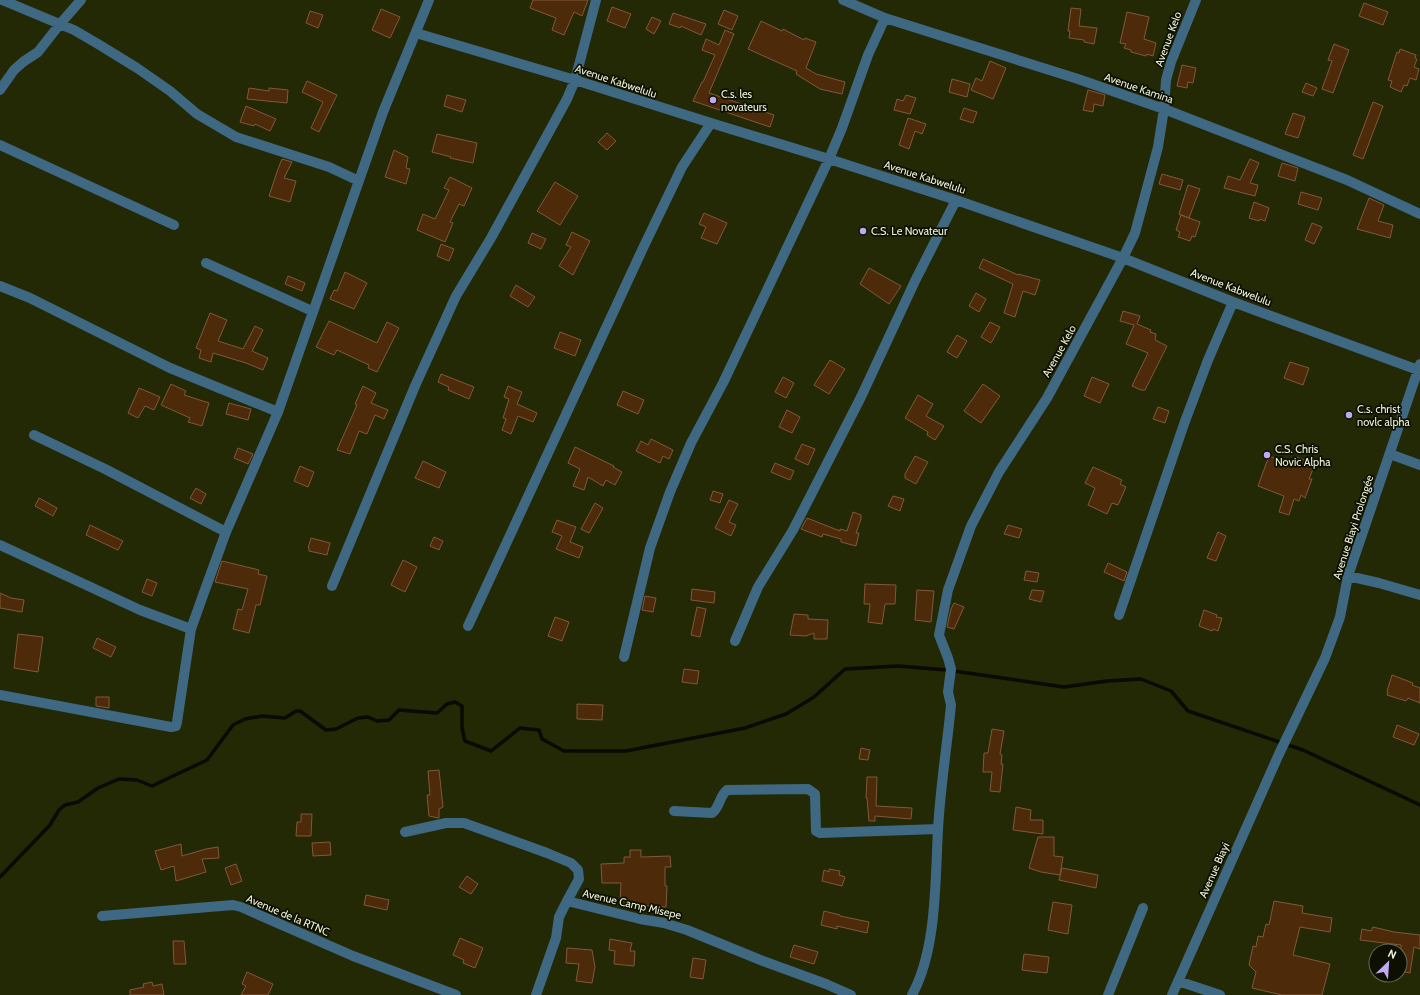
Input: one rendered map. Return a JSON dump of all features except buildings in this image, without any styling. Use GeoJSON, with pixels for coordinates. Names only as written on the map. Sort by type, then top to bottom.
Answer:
{"type":"FeatureCollection","features":[{"type":"Feature","properties":{"kind":"street"},"geometry":{"type":"LineString","coordinates":[[2,0],[80,33],[137,68],[170,91],[197,114],[236,137],[329,167],[359,181]]}},
{"type":"Feature","properties":{"kind":"street"},"geometry":{"type":"LineString","coordinates":[[0,90],[14,70],[38,52],[81,0]]}},
{"type":"Feature","properties":{"kind":"street"},"geometry":{"type":"LineString","coordinates":[[0,695],[171,728],[176,726],[178,722],[191,629],[226,532],[278,412],[312,311],[383,112],[429,0]]}},
{"type":"Feature","properties":{"kind":"street"},"geometry":{"type":"LineString","coordinates":[[332,586],[415,386],[456,296],[491,238],[567,99],[575,80],[596,0]]}},
{"type":"Feature","properties":{"kind":"street","name":"Avenue Kamina"},"geometry":{"type":"LineString","coordinates":[[843,0],[885,18],[1078,79],[1164,109],[1347,180],[1420,214]]}},
{"type":"Feature","properties":{"kind":"street","name":"Avenue Kelo"},"geometry":{"type":"LineString","coordinates":[[912,995],[924,966],[929,942],[936,876],[938,829],[951,705],[948,692],[950,669],[948,658],[939,635],[948,590],[970,526],[999,472],[1047,398],[1135,233],[1158,147],[1164,109],[1166,80],[1181,34],[1196,0]]}},
{"type":"Feature","properties":{"kind":"street"},"geometry":{"type":"LineString","coordinates":[[624,657],[650,548],[670,492],[691,443],[723,383],[829,159],[842,128],[868,55],[885,18]]}},
{"type":"Feature","properties":{"kind":"street","name":"Avenue Kabwelulu"},"geometry":{"type":"LineString","coordinates":[[416,34],[575,80],[956,200],[1123,258],[1233,302],[1419,367]]}},
{"type":"Feature","properties":{"kind":"street"},"geometry":{"type":"LineString","coordinates":[[468,626],[656,221],[682,168],[711,123]]}},
{"type":"Feature","properties":{"kind":"street"},"geometry":{"type":"LineString","coordinates":[[0,145],[174,225]]}},
{"type":"Feature","properties":{"kind":"street"},"geometry":{"type":"LineString","coordinates":[[735,641],[758,587],[793,530],[857,404],[915,281],[956,200]]}},
{"type":"Feature","properties":{"kind":"street"},"geometry":{"type":"LineString","coordinates":[[206,263],[312,311]]}},
{"type":"Feature","properties":{"kind":"street"},"geometry":{"type":"LineString","coordinates":[[0,286],[30,298],[170,368],[278,412]]}},
{"type":"Feature","properties":{"kind":"street"},"geometry":{"type":"LineString","coordinates":[[1119,615],[1184,424],[1208,360],[1233,302]]}},
{"type":"Feature","properties":{"kind":"street","name":"Avenue Biayi Prolongée"},"geometry":{"type":"LineString","coordinates":[[1279,754],[1325,658],[1340,617],[1348,576],[1419,367]]}},
{"type":"Feature","properties":{"kind":"street"},"geometry":{"type":"LineString","coordinates":[[34,435],[105,469],[226,532]]}},
{"type":"Feature","properties":{"kind":"street"},"geometry":{"type":"LineString","coordinates":[[1390,454],[1420,464]]}},
{"type":"Feature","properties":{"kind":"street"},"geometry":{"type":"LineString","coordinates":[[0,545],[140,610],[191,629]]}},
{"type":"Feature","properties":{"kind":"street"},"geometry":{"type":"LineString","coordinates":[[1348,576],[1420,595]]}},
{"type":"Feature","properties":{"kind":"street","name":"Avenue Biayi"},"geometry":{"type":"LineString","coordinates":[[1172,995],[1279,754]]}},
{"type":"Feature","properties":{"kind":"street"},"geometry":{"type":"LineString","coordinates":[[674,811],[712,813],[716,810],[723,793],[727,790],[808,789],[815,794],[816,831],[820,833],[938,829]]}},
{"type":"Feature","properties":{"kind":"street"},"geometry":{"type":"LineString","coordinates":[[405,832],[446,823],[464,823],[571,863],[578,870],[579,879],[566,901]]}},
{"type":"Feature","properties":{"kind":"street","name":"Avenue Camp Misepe"},"geometry":{"type":"LineString","coordinates":[[536,995],[556,938],[559,917],[566,901],[640,919],[664,923],[687,930],[851,995]]}},
{"type":"Feature","properties":{"kind":"street","name":"Avenue de la RTNC"},"geometry":{"type":"LineString","coordinates":[[102,916],[233,905],[242,907],[353,956],[456,995]]}},
{"type":"Feature","properties":{"kind":"street"},"geometry":{"type":"LineString","coordinates":[[1108,995],[1143,908]]}},
{"type":"Feature","properties":{"kind":"street"},"geometry":{"type":"LineString","coordinates":[[1178,980],[1220,995]]}},
{"type":"Feature","properties":{"kind":"waterway"},"geometry":{"type":"LineString","coordinates":[[0,877],[50,825],[59,810],[65,805],[78,802],[98,788],[119,779],[137,780],[152,786],[207,760],[233,725],[245,719],[262,716],[285,718],[296,711],[300,711],[326,730],[336,729],[358,718],[368,717],[377,721],[389,720],[399,710],[437,713],[447,704],[455,702],[462,706],[462,728],[465,741],[491,751],[520,728],[539,730],[542,739],[564,751],[626,751],[745,728],[786,714],[814,697],[845,669],[898,666],[946,670]]}},
{"type":"Feature","properties":{"kind":"waterway"},"geometry":{"type":"LineString","coordinates":[[954,671],[1064,687],[1107,681],[1141,679],[1171,691],[1188,711],[1303,750],[1420,805]]}},
{"type":"Feature","properties":{"kind":"place","name":"C.s. les novateurs"},"geometry":{"type":"Point","coordinates":[713,100]}},
{"type":"Feature","properties":{"kind":"place","name":"C.S. Le Novateur"},"geometry":{"type":"Point","coordinates":[863,231]}},
{"type":"Feature","properties":{"kind":"place","name":"C.s. christ novlc alpha"},"geometry":{"type":"Point","coordinates":[1349,415]}},
{"type":"Feature","properties":{"kind":"place","name":"C.S. Chris Novic Alpha"},"geometry":{"type":"Point","coordinates":[1267,455]}}]}
